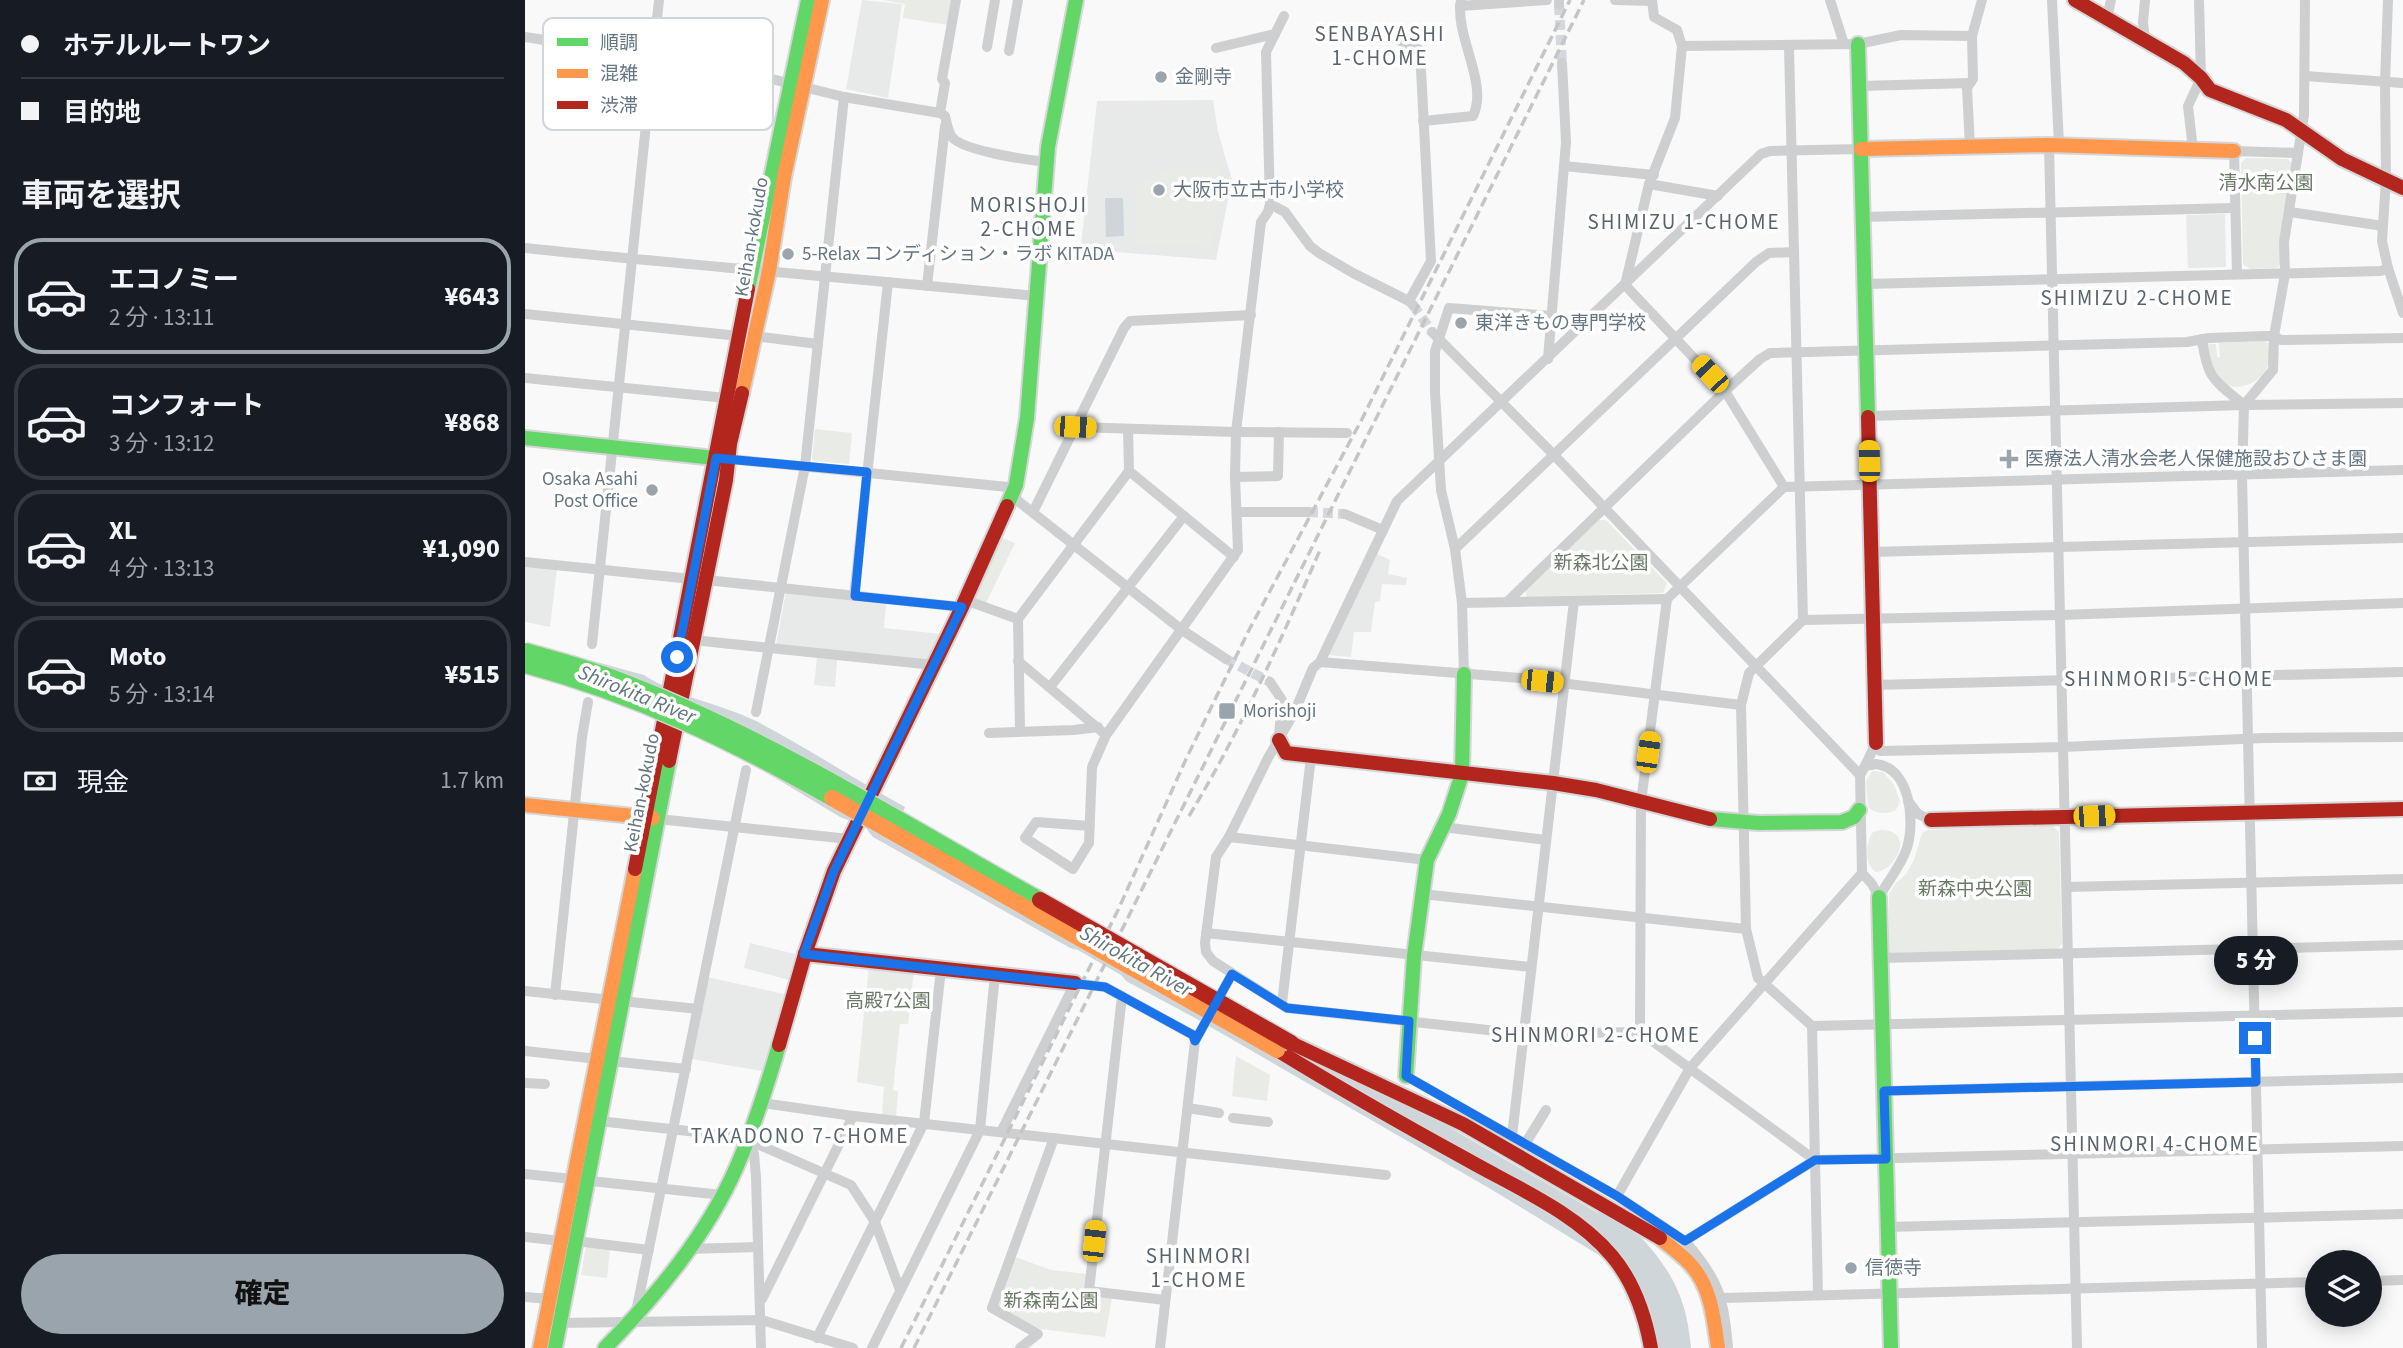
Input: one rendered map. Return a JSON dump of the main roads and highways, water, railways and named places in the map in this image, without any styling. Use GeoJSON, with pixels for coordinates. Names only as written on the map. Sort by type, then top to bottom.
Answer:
{"type":"FeatureCollection","features":[{"type":"Feature","properties":{"kind":"main road","name":"Keihan-kokudo"},"geometry":{"type":"LineString","coordinates":[[555,1348],[569,1241],[651,818],[760,270],[784,177],[808,0]]}},
{"type":"Feature","properties":{"kind":"main road","name":"Keihan-kokudo"},"geometry":{"type":"LineString","coordinates":[[796,86],[822,0]]}},
{"type":"Feature","properties":{"kind":"main road"},"geometry":{"type":"LineString","coordinates":[[605,1348],[645,1307],[688,1249],[722,1195],[762,1103],[804,954],[834,871],[1013,494],[1025,439],[1047,162],[1076,0]]}},
{"type":"Feature","properties":{"kind":"main road"},"geometry":{"type":"LineString","coordinates":[[2075,0],[2184,63],[2210,90],[2285,120],[2351,164],[2403,188]]}},
{"type":"Feature","properties":{"kind":"main road"},"geometry":{"type":"LineString","coordinates":[[1851,44],[1860,86],[1874,685],[1878,747]]}},
{"type":"Feature","properties":{"kind":"main road"},"geometry":{"type":"LineString","coordinates":[[1861,149],[2054,145],[2234,150]]}},
{"type":"Feature","properties":{"kind":"main road","name":"Keihan-kokudo"},"geometry":{"type":"LineString","coordinates":[[722,458],[726,398],[747,336]]}},
{"type":"Feature","properties":{"kind":"main road"},"geometry":{"type":"LineString","coordinates":[[525,439],[722,458]]}},
{"type":"Feature","properties":{"kind":"main road","name":"Keihan-kokudo"},"geometry":{"type":"LineString","coordinates":[[679,679],[693,640],[699,580]]}},
{"type":"Feature","properties":{"kind":"main road"},"geometry":{"type":"LineString","coordinates":[[525,651],[638,685],[738,731],[1291,1043],[1463,1124],[1631,1220],[1670,1245],[1699,1277],[1712,1307],[1718,1348]]}},
{"type":"Feature","properties":{"kind":"main road"},"geometry":{"type":"LineString","coordinates":[[525,665],[577,678],[633,698],[733,743],[1552,1207],[1578,1225],[1611,1254],[1635,1292],[1646,1321],[1651,1348]]}},
{"type":"Feature","properties":{"kind":"main road"},"geometry":{"type":"LineString","coordinates":[[1406,1076],[1414,956],[1427,860],[1443,827],[1462,774],[1464,674]]}},
{"type":"Feature","properties":{"kind":"main road"},"geometry":{"type":"LineString","coordinates":[[1279,740],[1286,753],[1553,783],[1596,790],[1714,820],[1744,823],[1842,822],[1854,817],[1859,810]]}},
{"type":"Feature","properties":{"kind":"main road"},"geometry":{"type":"LineString","coordinates":[[525,806],[651,818]]}},
{"type":"Feature","properties":{"kind":"main road"},"geometry":{"type":"LineString","coordinates":[[1931,820],[2403,809]]}},
{"type":"Feature","properties":{"kind":"main road"},"geometry":{"type":"LineString","coordinates":[[1879,897],[1891,1348]]}},
{"type":"Feature","properties":{"kind":"main road"},"geometry":{"type":"LineString","coordinates":[[804,954],[1075,983]]}},
{"type":"Feature","properties":{"kind":"main road","name":"Keihan-kokudo"},"geometry":{"type":"LineString","coordinates":[[581,1181],[599,1121],[604,1060]]}},
{"type":"Feature","properties":{"kind":"main road","name":"Keihan-kokudo"},"geometry":{"type":"LineString","coordinates":[[540,1348],[550,1299],[569,1241]]}},
{"type":"Feature","properties":{"kind":"water"},"geometry":{"type":"Polygon","coordinates":[[[1105,198],[1123,198],[1124,236],[1106,237],[1105,198]]]}},
{"type":"Feature","properties":{"kind":"water","name":"Shirokita River"},"geometry":{"type":"Polygon","coordinates":[[[545,648],[644,675],[670,689],[754,720],[905,807],[903,812],[1598,1213],[1621,1221],[1645,1241],[1672,1278],[1685,1311],[1691,1348],[1657,1348],[1615,1265],[1494,1191],[1126,981],[1121,975],[1078,950],[1070,948],[873,837],[864,826],[840,817],[711,739],[601,696],[545,648]]]}},
{"type":"Feature","properties":{"kind":"tunnel"},"geometry":{"type":"LineString","coordinates":[[1559,5],[1562,63]]}},
{"type":"Feature","properties":{"kind":"tunnel"},"geometry":{"type":"LineString","coordinates":[[1413,305],[1432,332]]}},
{"type":"Feature","properties":{"kind":"tunnel"},"geometry":{"type":"LineString","coordinates":[[1308,512],[1345,514]]}},
{"type":"Feature","properties":{"kind":"tunnel"},"geometry":{"type":"LineString","coordinates":[[1226,659],[1270,682]]}},
{"type":"Feature","properties":{"kind":"railway"},"geometry":{"type":"LineString","coordinates":[[901,1348],[1118,910],[1187,757],[1248,632],[1362,419],[1570,0]]}},
{"type":"Feature","properties":{"kind":"railway"},"geometry":{"type":"LineString","coordinates":[[914,1348],[1584,0]]}},
{"type":"Feature","properties":{"kind":"railway"},"geometry":{"type":"LineString","coordinates":[[1189,816],[1243,719],[1320,550]]}},
{"type":"Feature","properties":{"kind":"place","name":"金剛寺"},"geometry":{"type":"Point","coordinates":[1161,77]}},
{"type":"Feature","properties":{"kind":"place","name":"大阪市立古市小学校"},"geometry":{"type":"Point","coordinates":[1159,190]}},
{"type":"Feature","properties":{"kind":"place","name":"5-Relax コンディション・ラボ KITADA"},"geometry":{"type":"Point","coordinates":[788,254]}},
{"type":"Feature","properties":{"kind":"place","name":"東洋きもの専門学校"},"geometry":{"type":"Point","coordinates":[1461,323]}},
{"type":"Feature","properties":{"kind":"place","name":"医療法人清水会老人保健施設おひさま園"},"geometry":{"type":"Point","coordinates":[2009,459]}},
{"type":"Feature","properties":{"kind":"place","name":"Osaka Asahi Post Office"},"geometry":{"type":"Point","coordinates":[652,490]}},
{"type":"Feature","properties":{"kind":"place","name":"Morishoji"},"geometry":{"type":"Point","coordinates":[1227,711]}},
{"type":"Feature","properties":{"kind":"place","name":"信徳寺"},"geometry":{"type":"Point","coordinates":[1851,1268]}},
{"type":"Feature","properties":{"kind":"district","name":"SENBAYASHI 1-CHOME"},"geometry":{"type":"Point","coordinates":[1380,46]}},
{"type":"Feature","properties":{"kind":"district","name":"MORISHOJI 2-CHOME"},"geometry":{"type":"Point","coordinates":[1029,217]}},
{"type":"Feature","properties":{"kind":"district","name":"SHIMIZU 1-CHOME"},"geometry":{"type":"Point","coordinates":[1684,222]}},
{"type":"Feature","properties":{"kind":"district","name":"SHIMIZU 2-CHOME"},"geometry":{"type":"Point","coordinates":[2137,298]}},
{"type":"Feature","properties":{"kind":"district","name":"SHINMORI 5-CHOME"},"geometry":{"type":"Point","coordinates":[2169,679]}},
{"type":"Feature","properties":{"kind":"district","name":"SHINMORI 2-CHOME"},"geometry":{"type":"Point","coordinates":[1596,1035]}},
{"type":"Feature","properties":{"kind":"district","name":"TAKADONO 7-CHOME"},"geometry":{"type":"Point","coordinates":[800,1136]}},
{"type":"Feature","properties":{"kind":"district","name":"SHINMORI 4-CHOME"},"geometry":{"type":"Point","coordinates":[2155,1144]}},
{"type":"Feature","properties":{"kind":"district","name":"SHINMORI 1-CHOME"},"geometry":{"type":"Point","coordinates":[1199,1268]}},
{"type":"Feature","properties":{"kind":"park label","name":"清水南公園"},"geometry":{"type":"Point","coordinates":[2266,183]}},
{"type":"Feature","properties":{"kind":"park label","name":"新森北公園"},"geometry":{"type":"Point","coordinates":[1601,563]}},
{"type":"Feature","properties":{"kind":"park label","name":"新森中央公園"},"geometry":{"type":"Point","coordinates":[1975,889]}},
{"type":"Feature","properties":{"kind":"park label","name":"高殿7公園"},"geometry":{"type":"Point","coordinates":[888,1001]}},
{"type":"Feature","properties":{"kind":"park label","name":"新森南公園"},"geometry":{"type":"Point","coordinates":[1051,1301]}}]}
